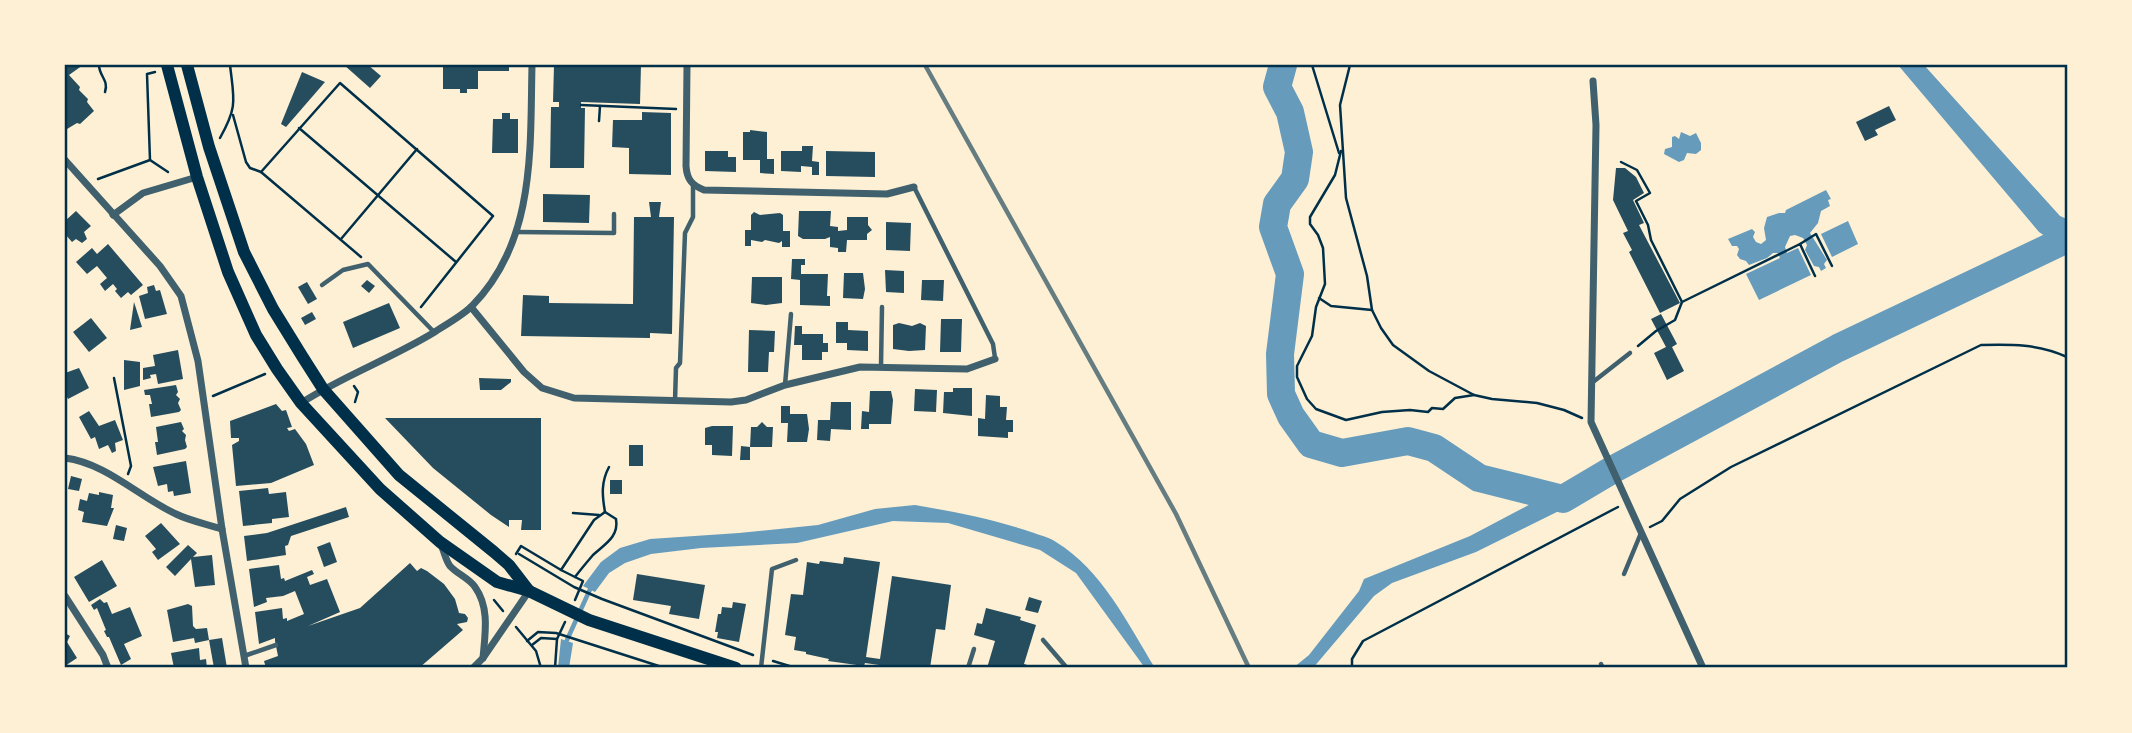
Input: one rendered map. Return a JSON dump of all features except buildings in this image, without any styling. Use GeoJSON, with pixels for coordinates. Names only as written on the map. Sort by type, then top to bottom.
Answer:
{"type":"FeatureCollection","features":[{"type":"Feature","properties":{"kind":"main road"},"geometry":{"type":"LineString","coordinates":[[187,65],[209,147],[244,252],[273,309],[323,389],[399,475],[501,558],[529,591]]}},
{"type":"Feature","properties":{"kind":"main road"},"geometry":{"type":"LineString","coordinates":[[161,68],[228,272],[256,335],[276,369],[302,403],[380,489],[440,542],[497,582],[529,591],[589,620],[698,663],[736,668]]}},
{"type":"Feature","properties":{"kind":"street"},"geometry":{"type":"LineString","coordinates":[[302,403],[346,376],[434,332],[471,307],[497,274],[517,232],[524,206],[528,176],[531,65]]}},
{"type":"Feature","properties":{"kind":"street"},"geometry":{"type":"LineString","coordinates":[[687,65],[686,166],[687,176],[693,185],[704,190],[887,194],[914,187]]}},
{"type":"Feature","properties":{"kind":"street"},"geometry":{"type":"LineString","coordinates":[[1593,81],[1595,125],[1591,422],[1703,668]]}},
{"type":"Feature","properties":{"kind":"street"},"geometry":{"type":"LineString","coordinates":[[65,160],[160,266],[181,296],[198,361],[222,529],[246,668]]}},
{"type":"Feature","properties":{"kind":"street"},"geometry":{"type":"LineString","coordinates":[[113,215],[143,193],[197,177]]}},
{"type":"Feature","properties":{"kind":"street"},"geometry":{"type":"LineString","coordinates":[[471,307],[524,372],[542,388],[574,398],[738,401],[785,385],[860,367],[967,369],[995,359]]}},
{"type":"Feature","properties":{"kind":"street"},"geometry":{"type":"LineString","coordinates":[[65,458],[76,460],[125,483],[176,514],[222,529]]}},
{"type":"Feature","properties":{"kind":"street"},"geometry":{"type":"LineString","coordinates":[[440,542],[449,565],[476,588],[480,597],[486,618],[483,658]]}},
{"type":"Feature","properties":{"kind":"street"},"geometry":{"type":"LineString","coordinates":[[473,668],[483,658],[529,591]]}},
{"type":"Feature","properties":{"kind":"street"},"geometry":{"type":"LineString","coordinates":[[65,596],[103,655],[108,668]]}},
{"type":"Feature","properties":{"kind":"lane"},"geometry":{"type":"LineString","coordinates":[[675,401],[676,368],[680,363],[685,233],[693,217],[693,185]]}},
{"type":"Feature","properties":{"kind":"lane"},"geometry":{"type":"LineString","coordinates":[[914,187],[992,344],[995,359]]}},
{"type":"Feature","properties":{"kind":"lane"},"geometry":{"type":"LineString","coordinates":[[517,232],[614,233],[614,214]]}},
{"type":"Feature","properties":{"kind":"lane"},"geometry":{"type":"LineString","coordinates":[[322,285],[343,270],[368,264],[434,332]]}},
{"type":"Feature","properties":{"kind":"lane"},"geometry":{"type":"LineString","coordinates":[[881,366],[882,307]]}},
{"type":"Feature","properties":{"kind":"lane"},"geometry":{"type":"LineString","coordinates":[[785,385],[791,314]]}},
{"type":"Feature","properties":{"kind":"lane"},"geometry":{"type":"LineString","coordinates":[[1593,382],[1630,353]]}},
{"type":"Feature","properties":{"kind":"lane"},"geometry":{"type":"LineString","coordinates":[[1624,574],[1641,532]]}},
{"type":"Feature","properties":{"kind":"lane"},"geometry":{"type":"LineString","coordinates":[[761,668],[772,569],[796,560]]}},
{"type":"Feature","properties":{"kind":"lane"},"geometry":{"type":"LineString","coordinates":[[1043,640],[1067,668]]}},
{"type":"Feature","properties":{"kind":"lane"},"geometry":{"type":"LineString","coordinates":[[244,656],[276,645]]}},
{"type":"Feature","properties":{"kind":"lane"},"geometry":{"type":"LineString","coordinates":[[968,668],[974,649]]}},
{"type":"Feature","properties":{"kind":"path"},"geometry":{"type":"LineString","coordinates":[[99,65],[106,79],[105,92]]}},
{"type":"Feature","properties":{"kind":"path"},"geometry":{"type":"LineString","coordinates":[[230,65],[233,115],[250,168],[261,172],[368,264]]}},
{"type":"Feature","properties":{"kind":"path"},"geometry":{"type":"LineString","coordinates":[[1312,65],[1340,151],[1335,175],[1310,217],[1310,224],[1318,235],[1325,262],[1325,284],[1319,298],[1312,336],[1297,366],[1297,377],[1307,400],[1316,409],[1346,420],[1396,411],[1428,412],[1432,408],[1443,409],[1455,398],[1474,395]]}},
{"type":"Feature","properties":{"kind":"path"},"geometry":{"type":"LineString","coordinates":[[1350,65],[1340,105],[1340,151],[1346,198],[1367,276],[1372,310],[1393,345],[1429,371],[1474,395],[1537,403],[1564,410],[1591,422]]}},
{"type":"Feature","properties":{"kind":"path"},"geometry":{"type":"LineString","coordinates":[[150,160],[152,155],[147,74],[161,68]]}},
{"type":"Feature","properties":{"kind":"path"},"geometry":{"type":"LineString","coordinates":[[261,172],[340,83],[493,216],[416,312]]}},
{"type":"Feature","properties":{"kind":"path"},"geometry":{"type":"LineString","coordinates":[[581,105],[686,109]]}},
{"type":"Feature","properties":{"kind":"path"},"geometry":{"type":"LineString","coordinates":[[600,106],[600,121]]}},
{"type":"Feature","properties":{"kind":"path"},"geometry":{"type":"LineString","coordinates":[[209,147],[219,140],[233,115]]}},
{"type":"Feature","properties":{"kind":"path"},"geometry":{"type":"LineString","coordinates":[[299,128],[456,262]]}},
{"type":"Feature","properties":{"kind":"path"},"geometry":{"type":"LineString","coordinates":[[341,239],[417,149]]}},
{"type":"Feature","properties":{"kind":"path"},"geometry":{"type":"LineString","coordinates":[[150,160],[167,172]]}},
{"type":"Feature","properties":{"kind":"path"},"geometry":{"type":"LineString","coordinates":[[96,179],[150,160]]}},
{"type":"Feature","properties":{"kind":"path"},"geometry":{"type":"LineString","coordinates":[[1621,162],[1637,170],[1650,193],[1636,201],[1648,225],[1651,240],[1682,302]]}},
{"type":"Feature","properties":{"kind":"path"},"geometry":{"type":"LineString","coordinates":[[1630,353],[1656,331],[1675,320],[1682,302],[1816,234],[1832,266]]}},
{"type":"Feature","properties":{"kind":"path"},"geometry":{"type":"LineString","coordinates":[[1800,244],[1815,276]]}},
{"type":"Feature","properties":{"kind":"path"},"geometry":{"type":"LineString","coordinates":[[1319,298],[1331,306],[1372,310]]}},
{"type":"Feature","properties":{"kind":"path"},"geometry":{"type":"LineString","coordinates":[[1641,532],[1662,521],[1680,499],[1731,467],[1981,345],[2012,344],[2051,349],[2067,357]]}},
{"type":"Feature","properties":{"kind":"path"},"geometry":{"type":"LineString","coordinates":[[203,400],[266,374]]}},
{"type":"Feature","properties":{"kind":"path"},"geometry":{"type":"LineString","coordinates":[[346,376],[358,392],[355,405]]}},
{"type":"Feature","properties":{"kind":"path"},"geometry":{"type":"LineString","coordinates":[[114,378],[131,466],[125,483]]}},
{"type":"Feature","properties":{"kind":"path"},"geometry":{"type":"LineString","coordinates":[[605,512],[603,487],[609,467]]}},
{"type":"Feature","properties":{"kind":"path"},"geometry":{"type":"LineString","coordinates":[[1352,668],[1352,659],[1363,641],[1627,502]]}},
{"type":"Feature","properties":{"kind":"path"},"geometry":{"type":"LineString","coordinates":[[561,570],[599,515],[605,512]]}},
{"type":"Feature","properties":{"kind":"path"},"geometry":{"type":"LineString","coordinates":[[605,512],[616,519],[617,528],[612,538],[575,576],[521,546],[517,553],[574,587],[601,599],[796,668]]}},
{"type":"Feature","properties":{"kind":"path"},"geometry":{"type":"LineString","coordinates":[[573,513],[599,515]]}},
{"type":"Feature","properties":{"kind":"path"},"geometry":{"type":"LineString","coordinates":[[541,668],[527,641],[538,632],[556,633],[665,668]]}},
{"type":"Feature","properties":{"kind":"path"},"geometry":{"type":"LineString","coordinates":[[531,645],[541,638],[557,639],[555,668]]}},
{"type":"Feature","properties":{"kind":"water"},"geometry":{"type":"Polygon","coordinates":[[[1898,65],[1924,65],[2060,216],[2067,219],[2067,251],[2039,232],[1898,65]]]}},
{"type":"Feature","properties":{"kind":"water"},"geometry":{"type":"Polygon","coordinates":[[[1681,132],[1690,136],[1696,133],[1701,150],[1696,154],[1687,153],[1684,160],[1679,162],[1664,154],[1665,149],[1672,147],[1672,137],[1679,139],[1681,132]]]}},
{"type":"Feature","properties":{"kind":"water"},"geometry":{"type":"Polygon","coordinates":[[[1826,190],[1831,199],[1828,200],[1830,206],[1821,211],[1818,223],[1810,233],[1827,260],[1824,264],[1826,268],[1821,271],[1814,266],[1805,250],[1807,245],[1803,238],[1790,236],[1785,247],[1787,253],[1798,248],[1811,275],[1759,300],[1746,274],[1780,258],[1778,253],[1749,265],[1740,259],[1737,255],[1739,249],[1732,246],[1728,239],[1752,229],[1756,242],[1761,244],[1766,240],[1764,228],[1767,217],[1785,213],[1786,210],[1826,190]]]}},
{"type":"Feature","properties":{"kind":"water"},"geometry":{"type":"Polygon","coordinates":[[[1848,221],[1858,244],[1832,257],[1821,234],[1848,221]]]}},
{"type":"Feature","properties":{"kind":"water"},"geometry":{"type":"Polygon","coordinates":[[[1540,499],[1571,505],[1476,552],[1392,583],[1374,596],[1313,668],[1293,668],[1309,655],[1359,591],[1364,579],[1470,536],[1540,499]]]}},
{"type":"Feature","properties":{"kind":"water"},"geometry":{"type":"Polygon","coordinates":[[[915,505],[1002,523],[1056,542],[1087,567],[1113,599],[1155,668],[1145,668],[1076,573],[1040,550],[948,523],[893,521],[797,543],[701,548],[651,554],[625,563],[609,573],[595,592],[583,586],[601,562],[620,548],[650,539],[818,525],[875,509],[915,505]]]}},
{"type":"Feature","properties":{"kind":"water"},"geometry":{"type":"Polygon","coordinates":[[[561,639],[573,643],[569,668],[558,668],[561,639]]]}},
{"type":"Feature","properties":{"kind":"waterway"},"geometry":{"type":"LineString","coordinates":[[1283,65],[1277,87],[1290,112],[1299,152],[1295,179],[1277,204],[1273,227],[1290,274],[1280,354],[1281,394],[1291,416],[1311,444],[1342,453],[1408,441],[1434,448],[1479,478],[1563,499],[1838,348],[2067,239]]}},
{"type":"Feature","properties":{"kind":"waterway"},"geometry":{"type":"LineString","coordinates":[[1554,504],[1563,499]]}},
{"type":"Feature","properties":{"kind":"waterway"},"geometry":{"type":"LineString","coordinates":[[567,640],[592,585]]}},
{"type":"Feature","properties":{"kind":"railway"},"geometry":{"type":"LineString","coordinates":[[925,65],[1176,514],[1249,668]]}}]}
